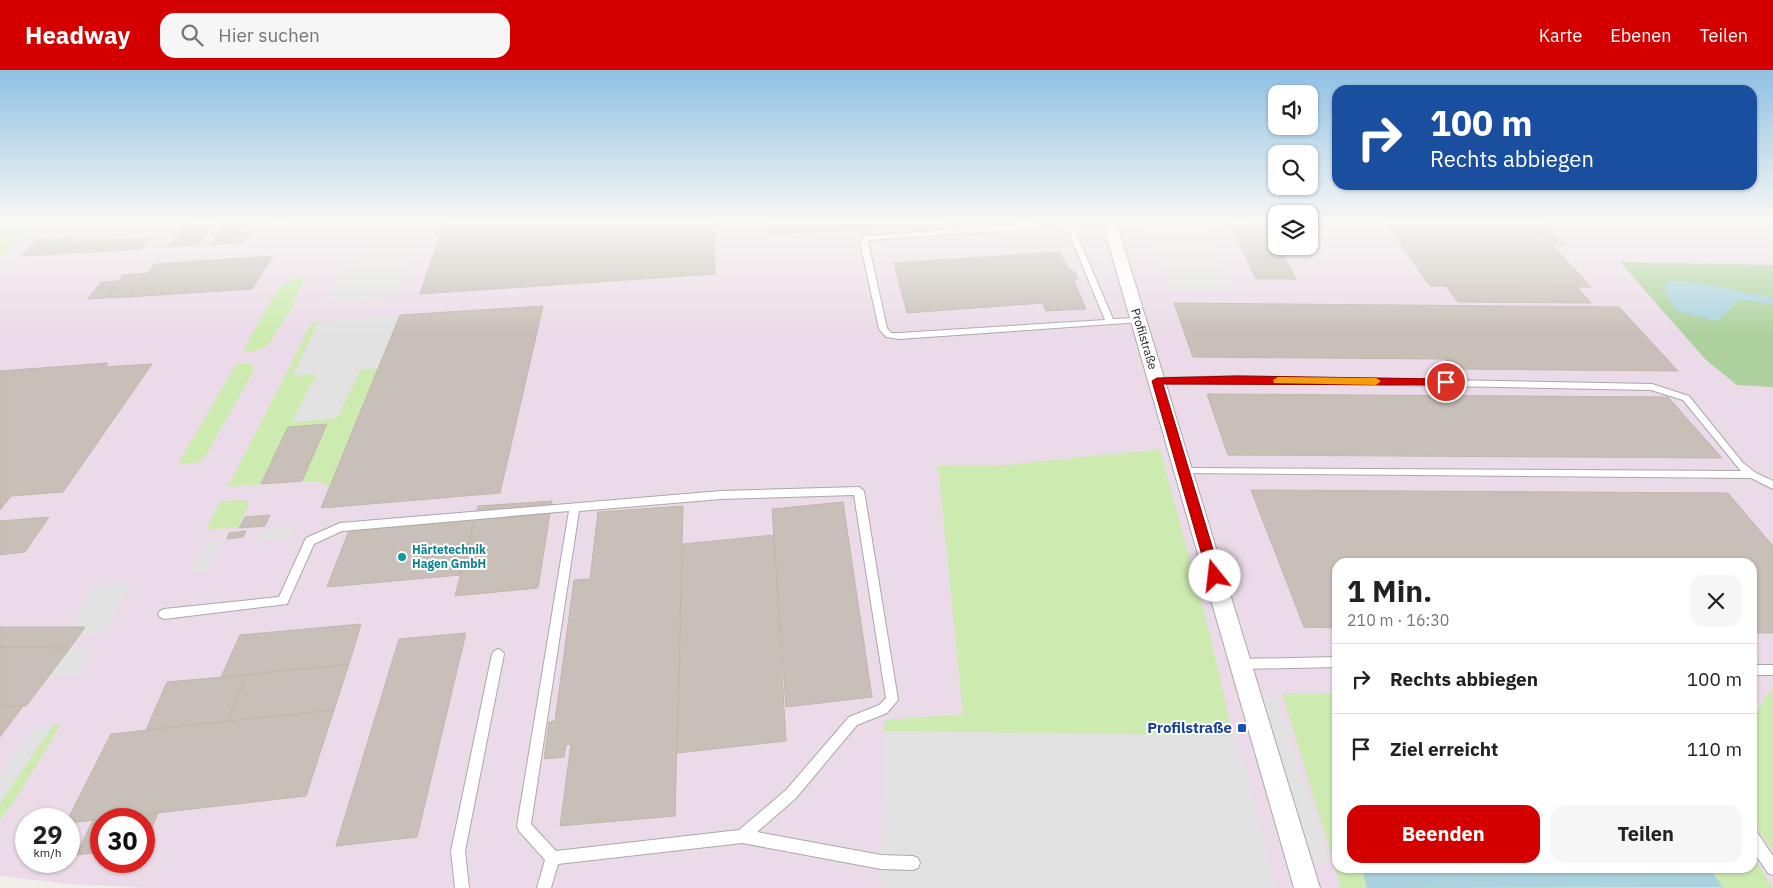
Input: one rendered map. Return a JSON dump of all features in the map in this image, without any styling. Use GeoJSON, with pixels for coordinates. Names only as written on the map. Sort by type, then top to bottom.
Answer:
{"type":"FeatureCollection","features":[{"type":"Feature","properties":{"kind":"street","name":"Profilstraße"},"geometry":{"type":"LineString","coordinates":[[1120,259],[1307,888]]}},
{"type":"Feature","properties":{"kind":"lane"},"geometry":{"type":"LineString","coordinates":[[868,259],[883,329],[889,335],[899,336],[1138,320]]}},
{"type":"Feature","properties":{"kind":"lane"},"geometry":{"type":"LineString","coordinates":[[1083,259],[1110,322]]}},
{"type":"Feature","properties":{"kind":"lane"},"geometry":{"type":"LineString","coordinates":[[1157,381],[1238,379],[1652,387],[1686,398],[1740,465],[1752,475],[1773,485]]}},
{"type":"Feature","properties":{"kind":"lane"},"geometry":{"type":"LineString","coordinates":[[1183,470],[1752,475]]}},
{"type":"Feature","properties":{"kind":"lane"},"geometry":{"type":"LineString","coordinates":[[164,614],[283,601],[310,541],[340,527],[721,495],[859,491],[892,700],[883,709],[853,722],[791,794],[742,836]]}},
{"type":"Feature","properties":{"kind":"lane"},"geometry":{"type":"LineString","coordinates":[[553,858],[524,826],[575,506]]}},
{"type":"Feature","properties":{"kind":"lane"},"geometry":{"type":"LineString","coordinates":[[462,888],[458,851],[498,654]]}},
{"type":"Feature","properties":{"kind":"lane"},"geometry":{"type":"LineString","coordinates":[[1241,664],[1332,662]]}},
{"type":"Feature","properties":{"kind":"lane"},"geometry":{"type":"LineString","coordinates":[[1757,670],[1773,670]]}},
{"type":"Feature","properties":{"kind":"lane"},"geometry":{"type":"LineString","coordinates":[[553,858],[742,836],[881,862],[913,863]]}},
{"type":"Feature","properties":{"kind":"lane"},"geometry":{"type":"LineString","coordinates":[[1757,844],[1773,868]]}},
{"type":"Feature","properties":{"kind":"lane"},"geometry":{"type":"LineString","coordinates":[[544,888],[553,858]]}},
{"type":"Feature","properties":{"kind":"shaded area"},"geometry":{"type":"Polygon","coordinates":[[[0,259],[1773,259],[1773,888],[149,888],[66,884],[0,876],[0,259]]]}},
{"type":"Feature","properties":{"kind":"shaded area"},"geometry":{"type":"Polygon","coordinates":[[[357,259],[412,259],[401,285],[395,291],[372,300],[360,301],[360,298],[323,301],[344,267],[357,259]]]}},
{"type":"Feature","properties":{"kind":"shaded area"},"geometry":{"type":"Polygon","coordinates":[[[1159,259],[1221,259],[1236,292],[1172,291],[1159,259]]]}},
{"type":"Feature","properties":{"kind":"shaded area"},"geometry":{"type":"Polygon","coordinates":[[[400,315],[379,368],[333,372],[360,371],[337,418],[292,422],[317,374],[293,375],[319,322],[400,315]]]}},
{"type":"Feature","properties":{"kind":"shaded area"},"geometry":{"type":"Polygon","coordinates":[[[295,527],[291,537],[259,540],[264,529],[295,527]]]}},
{"type":"Feature","properties":{"kind":"shaded area"},"geometry":{"type":"Polygon","coordinates":[[[222,541],[207,571],[190,572],[206,542],[222,541]]]}},
{"type":"Feature","properties":{"kind":"shaded area"},"geometry":{"type":"Polygon","coordinates":[[[132,582],[108,627],[92,635],[79,636],[85,627],[70,627],[91,587],[132,582]]]}},
{"type":"Feature","properties":{"kind":"shaded area"},"geometry":{"type":"Polygon","coordinates":[[[70,648],[94,649],[79,676],[50,675],[70,648]]]}},
{"type":"Feature","properties":{"kind":"shaded area"},"geometry":{"type":"Polygon","coordinates":[[[1276,694],[1329,862],[1314,863],[1261,695],[1276,694]]]}},
{"type":"Feature","properties":{"kind":"shaded area"},"geometry":{"type":"Polygon","coordinates":[[[53,726],[0,802],[0,775],[36,727],[53,726]]]}},
{"type":"Feature","properties":{"kind":"shaded area"},"geometry":{"type":"Polygon","coordinates":[[[884,731],[1233,736],[1243,761],[1276,888],[881,888],[884,731]]]}},
{"type":"Feature","properties":{"kind":"green space"},"geometry":{"type":"Polygon","coordinates":[[[1620,262],[1773,265],[1773,387],[1737,385],[1706,360],[1620,262]]]}},
{"type":"Feature","properties":{"kind":"green space"},"geometry":{"type":"Polygon","coordinates":[[[301,274],[299,290],[295,300],[268,345],[263,349],[242,353],[277,289],[301,274]]]}},
{"type":"Feature","properties":{"kind":"green space"},"geometry":{"type":"Polygon","coordinates":[[[319,321],[293,375],[317,374],[292,422],[337,418],[359,370],[379,368],[329,488],[319,481],[302,481],[326,424],[288,427],[261,484],[228,487],[311,324],[319,321]]]}},
{"type":"Feature","properties":{"kind":"green space"},"geometry":{"type":"Polygon","coordinates":[[[236,364],[252,364],[254,370],[202,462],[178,464],[236,364]]]}},
{"type":"Feature","properties":{"kind":"green space"},"geometry":{"type":"Polygon","coordinates":[[[1160,449],[1209,630],[1233,736],[884,731],[885,720],[963,714],[938,466],[1006,465],[1160,449]]]}},
{"type":"Feature","properties":{"kind":"green space"},"geometry":{"type":"Polygon","coordinates":[[[246,500],[249,504],[238,527],[206,530],[220,502],[246,500]]]}},
{"type":"Feature","properties":{"kind":"green space"},"geometry":{"type":"Polygon","coordinates":[[[1773,685],[1773,852],[1757,827],[1757,712],[1773,685]]]}},
{"type":"Feature","properties":{"kind":"green space"},"geometry":{"type":"Polygon","coordinates":[[[1282,693],[1332,694],[1332,858],[1282,693]]]}},
{"type":"Feature","properties":{"kind":"green space"},"geometry":{"type":"Polygon","coordinates":[[[53,726],[60,726],[15,800],[0,820],[0,803],[53,726]]]}},
{"type":"Feature","properties":{"kind":"green space"},"geometry":{"type":"Polygon","coordinates":[[[1757,862],[1773,888],[1341,888],[1336,873],[1757,873],[1757,862]]]}},
{"type":"Feature","properties":{"kind":"water"},"geometry":{"type":"Polygon","coordinates":[[[1672,281],[1693,282],[1773,298],[1773,304],[1740,299],[1717,321],[1677,311],[1668,298],[1665,284],[1672,281]]]}},
{"type":"Feature","properties":{"kind":"water"},"geometry":{"type":"Polygon","coordinates":[[[1363,873],[1713,873],[1723,887],[1367,888],[1363,873]]]}},
{"type":"Feature","properties":{"kind":"building"},"geometry":{"type":"Polygon","coordinates":[[[226,259],[271,259],[252,289],[129,297],[155,264],[226,259]]]}},
{"type":"Feature","properties":{"kind":"building"},"geometry":{"type":"Polygon","coordinates":[[[432,259],[715,259],[715,274],[420,294],[432,259]]]}},
{"type":"Feature","properties":{"kind":"building"},"geometry":{"type":"Polygon","coordinates":[[[952,259],[1063,259],[1068,269],[1075,272],[1078,278],[1074,281],[1086,309],[1046,311],[1043,303],[907,313],[894,263],[952,259]]]}},
{"type":"Feature","properties":{"kind":"building"},"geometry":{"type":"Polygon","coordinates":[[[1247,259],[1286,259],[1296,279],[1256,279],[1247,259]]]}},
{"type":"Feature","properties":{"kind":"building"},"geometry":{"type":"Polygon","coordinates":[[[1411,259],[1565,259],[1591,287],[1430,286],[1411,259]]]}},
{"type":"Feature","properties":{"kind":"building"},"geometry":{"type":"Polygon","coordinates":[[[147,273],[129,297],[105,298],[123,275],[147,273]]]}},
{"type":"Feature","properties":{"kind":"building"},"geometry":{"type":"Polygon","coordinates":[[[118,281],[105,298],[88,299],[101,282],[118,281]]]}},
{"type":"Feature","properties":{"kind":"building"},"geometry":{"type":"Polygon","coordinates":[[[1446,286],[1577,287],[1591,303],[1458,302],[1446,286]]]}},
{"type":"Feature","properties":{"kind":"building"},"geometry":{"type":"Polygon","coordinates":[[[1174,303],[1619,307],[1678,371],[1451,369],[1445,359],[1193,357],[1174,303]]]}},
{"type":"Feature","properties":{"kind":"building"},"geometry":{"type":"Polygon","coordinates":[[[543,306],[500,493],[321,508],[400,315],[543,306]]]}},
{"type":"Feature","properties":{"kind":"building"},"geometry":{"type":"Polygon","coordinates":[[[108,363],[105,367],[152,364],[63,492],[11,496],[0,510],[0,371],[108,363]]]}},
{"type":"Feature","properties":{"kind":"building"},"geometry":{"type":"Polygon","coordinates":[[[1207,394],[1668,397],[1722,458],[1228,455],[1207,394]]]}},
{"type":"Feature","properties":{"kind":"building"},"geometry":{"type":"Polygon","coordinates":[[[327,424],[302,481],[261,484],[288,427],[327,424]]]}},
{"type":"Feature","properties":{"kind":"building"},"geometry":{"type":"Polygon","coordinates":[[[1251,490],[1728,493],[1773,546],[1773,633],[1757,633],[1757,558],[1332,558],[1332,628],[1304,627],[1251,490]]]}},
{"type":"Feature","properties":{"kind":"building"},"geometry":{"type":"Polygon","coordinates":[[[552,501],[538,588],[455,596],[478,506],[552,501]]]}},
{"type":"Feature","properties":{"kind":"building"},"geometry":{"type":"Polygon","coordinates":[[[843,502],[872,697],[786,707],[772,509],[843,502]]]}},
{"type":"Feature","properties":{"kind":"building"},"geometry":{"type":"Polygon","coordinates":[[[683,506],[675,816],[560,826],[571,744],[566,745],[564,757],[544,759],[549,722],[555,721],[574,580],[590,579],[598,512],[683,506]]]}},
{"type":"Feature","properties":{"kind":"building"},"geometry":{"type":"Polygon","coordinates":[[[270,515],[265,526],[239,528],[245,517],[270,515]]]}},
{"type":"Feature","properties":{"kind":"building"},"geometry":{"type":"Polygon","coordinates":[[[49,517],[25,552],[0,555],[0,521],[49,517]]]}},
{"type":"Feature","properties":{"kind":"building","name":"Härtetechnik Hagen GmbH"},"geometry":{"type":"Polygon","coordinates":[[[475,518],[460,575],[327,587],[350,528],[475,518]]]}},
{"type":"Feature","properties":{"kind":"building"},"geometry":{"type":"Polygon","coordinates":[[[246,531],[243,537],[227,539],[229,533],[246,531]]]}},
{"type":"Feature","properties":{"kind":"building"},"geometry":{"type":"Polygon","coordinates":[[[774,535],[786,741],[677,753],[683,544],[774,535]]]}},
{"type":"Feature","properties":{"kind":"building"},"geometry":{"type":"Polygon","coordinates":[[[361,624],[349,664],[221,677],[240,635],[361,624]]]}},
{"type":"Feature","properties":{"kind":"building"},"geometry":{"type":"Polygon","coordinates":[[[0,627],[85,627],[70,648],[0,647],[0,627]]]}},
{"type":"Feature","properties":{"kind":"building"},"geometry":{"type":"Polygon","coordinates":[[[466,633],[417,837],[336,846],[399,639],[466,633]]]}},
{"type":"Feature","properties":{"kind":"building"},"geometry":{"type":"Polygon","coordinates":[[[0,647],[70,648],[26,706],[0,706],[0,647]]]}},
{"type":"Feature","properties":{"kind":"building"},"geometry":{"type":"Polygon","coordinates":[[[349,664],[334,710],[227,721],[247,675],[349,664]]]}},
{"type":"Feature","properties":{"kind":"building"},"geometry":{"type":"Polygon","coordinates":[[[247,675],[227,721],[146,730],[167,682],[247,675]]]}},
{"type":"Feature","properties":{"kind":"building"},"geometry":{"type":"Polygon","coordinates":[[[0,706],[23,706],[0,737],[0,706]]]}},
{"type":"Feature","properties":{"kind":"building"},"geometry":{"type":"Polygon","coordinates":[[[334,710],[306,796],[155,813],[155,808],[90,808],[90,821],[80,822],[80,808],[74,808],[111,734],[334,710]]]}},
{"type":"Feature","properties":{"kind":"building"},"geometry":{"type":"Polygon","coordinates":[[[90,826],[90,853],[80,855],[80,847],[90,826]]]}},
{"type":"Feature","properties":{"kind":"slow traffic"},"geometry":{"type":"LineString","coordinates":[[1278,380],[1376,381]]}},
{"type":"Feature","properties":{"kind":"place","name":"Härtetechnik Hagen GmbH"},"geometry":{"type":"Point","coordinates":[402,557]}},
{"type":"Feature","properties":{"kind":"place","name":"Profilstraße"},"geometry":{"type":"Point","coordinates":[1242,728]}},
{"type":"Feature","properties":{"kind":"route"},"geometry":{"type":"LineString","coordinates":[[1215,576],[1157,381],[1224,381],[1238,379],[1446,382]]}}]}
